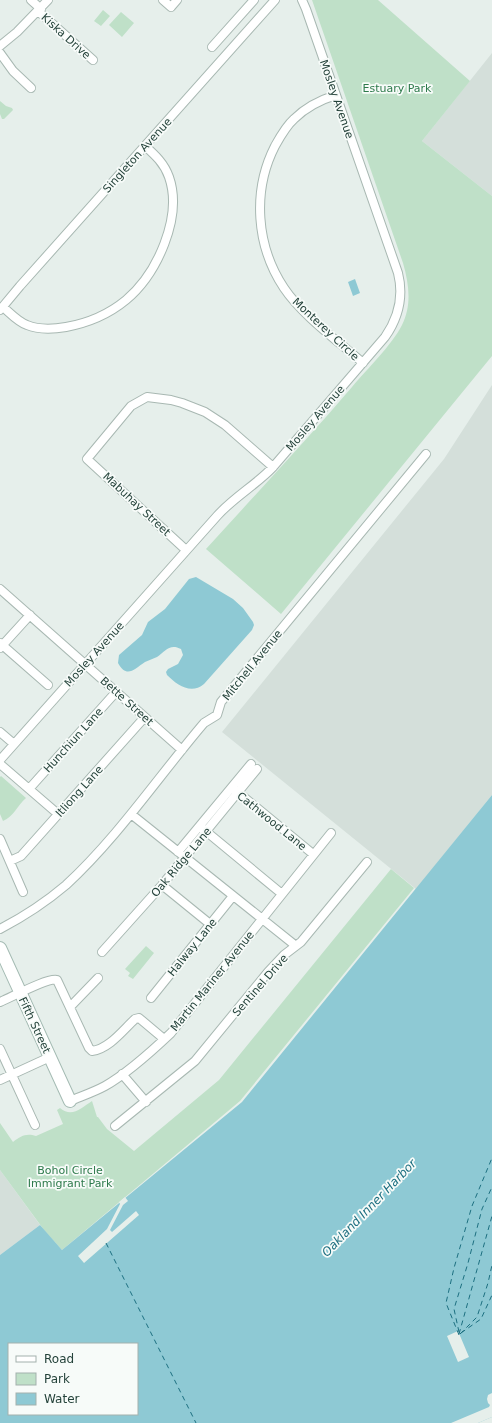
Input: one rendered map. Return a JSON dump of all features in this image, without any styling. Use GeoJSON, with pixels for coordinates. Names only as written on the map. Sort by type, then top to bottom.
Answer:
{"type":"FeatureCollection","features":[{"type":"Feature","properties":{"kind":"street","name":"Kiska Drive"},"geometry":{"type":"LineString","coordinates":[[31,0],[39,10],[93,60]]}},
{"type":"Feature","properties":{"kind":"street"},"geometry":{"type":"LineString","coordinates":[[0,46],[17,32],[48,0]]}},
{"type":"Feature","properties":{"kind":"street"},"geometry":{"type":"LineString","coordinates":[[163,0],[171,7],[177,0]]}},
{"type":"Feature","properties":{"kind":"street"},"geometry":{"type":"LineString","coordinates":[[212,47],[254,0]]}},
{"type":"Feature","properties":{"kind":"street","name":"Singleton Avenue"},"geometry":{"type":"LineString","coordinates":[[1,309],[275,0]]}},
{"type":"Feature","properties":{"kind":"street","name":"Mosley Avenue"},"geometry":{"type":"LineString","coordinates":[[0,760],[231,501],[256,483],[273,467],[385,337],[396,319],[401,301],[400,282],[302,0]]}},
{"type":"Feature","properties":{"kind":"street"},"geometry":{"type":"LineString","coordinates":[[0,52],[13,71],[31,88]]}},
{"type":"Feature","properties":{"kind":"street","name":"Monterey Circle"},"geometry":{"type":"LineString","coordinates":[[336,95],[319,101],[302,112],[294,119],[279,140],[269,160],[263,179],[260,218],[268,256],[285,289],[306,313],[363,363]]}},
{"type":"Feature","properties":{"kind":"street"},"geometry":{"type":"LineString","coordinates":[[1,309],[27,326],[38,328],[62,328],[86,322],[105,314],[137,290],[159,257],[168,234],[172,209],[169,177],[161,161],[145,146]]}},
{"type":"Feature","properties":{"kind":"street","name":"Mabuhay Street"},"geometry":{"type":"LineString","coordinates":[[186,550],[87,458],[131,406],[147,398],[171,400],[205,412],[225,425],[273,467]]}},
{"type":"Feature","properties":{"kind":"street","name":"Mitchell Avenue"},"geometry":{"type":"LineString","coordinates":[[0,929],[31,911],[66,884],[96,855],[204,724],[217,715],[221,702],[426,454]]}},
{"type":"Feature","properties":{"kind":"street","name":"Bette Street"},"geometry":{"type":"LineString","coordinates":[[0,589],[144,718],[182,750]]}},
{"type":"Feature","properties":{"kind":"street"},"geometry":{"type":"LineString","coordinates":[[30,615],[1,646],[48,685]]}},
{"type":"Feature","properties":{"kind":"street","name":"Hunchiun Lane"},"geometry":{"type":"LineString","coordinates":[[29,789],[116,692]]}},
{"type":"Feature","properties":{"kind":"street","name":"Itliong Lane"},"geometry":{"type":"LineString","coordinates":[[10,861],[21,856],[144,718]]}},
{"type":"Feature","properties":{"kind":"street"},"geometry":{"type":"LineString","coordinates":[[0,732],[14,744]]}},
{"type":"Feature","properties":{"kind":"street"},"geometry":{"type":"LineString","coordinates":[[0,764],[58,814]]}},
{"type":"Feature","properties":{"kind":"street","name":"Oak Ridge Lane"},"geometry":{"type":"LineString","coordinates":[[102,952],[162,885],[181,854],[254,766]]}},
{"type":"Feature","properties":{"kind":"street","name":"Cathwood Lane"},"geometry":{"type":"LineString","coordinates":[[234,790],[313,854]]}},
{"type":"Feature","properties":{"kind":"street"},"geometry":{"type":"LineString","coordinates":[[131,814],[296,946]]}},
{"type":"Feature","properties":{"kind":"street"},"geometry":{"type":"LineString","coordinates":[[203,829],[282,894]]}},
{"type":"Feature","properties":{"kind":"street","name":"Martin Mariner Avenue"},"geometry":{"type":"LineString","coordinates":[[70,1101],[105,1086],[122,1074],[164,1039],[197,1001],[331,833]]}},
{"type":"Feature","properties":{"kind":"street"},"geometry":{"type":"LineString","coordinates":[[0,839],[23,892]]}},
{"type":"Feature","properties":{"kind":"street","name":"Sentinel Drive"},"geometry":{"type":"LineString","coordinates":[[115,1126],[195,1061],[275,964],[301,942],[367,862]]}},
{"type":"Feature","properties":{"kind":"street"},"geometry":{"type":"LineString","coordinates":[[162,885],[210,924]]}},
{"type":"Feature","properties":{"kind":"street","name":"Halway Lane"},"geometry":{"type":"LineString","coordinates":[[151,998],[233,896]]}},
{"type":"Feature","properties":{"kind":"street","name":"Fifth Street"},"geometry":{"type":"LineString","coordinates":[[0,948],[70,1101]]}},
{"type":"Feature","properties":{"kind":"street"},"geometry":{"type":"LineString","coordinates":[[70,1007],[98,978]]}},
{"type":"Feature","properties":{"kind":"street"},"geometry":{"type":"LineString","coordinates":[[0,1002],[54,979],[58,980],[89,1048],[92,1051],[100,1049],[114,1039],[135,1019],[139,1018],[164,1039]]}},
{"type":"Feature","properties":{"kind":"street"},"geometry":{"type":"LineString","coordinates":[[0,1049],[35,1125]]}},
{"type":"Feature","properties":{"kind":"street"},"geometry":{"type":"LineString","coordinates":[[0,1080],[50,1057]]}},
{"type":"Feature","properties":{"kind":"street"},"geometry":{"type":"LineString","coordinates":[[122,1074],[146,1102]]}},
{"type":"Feature","properties":{"kind":"shaded area"},"geometry":{"type":"Polygon","coordinates":[[[492,53],[492,196],[422,141],[492,53]]]}},
{"type":"Feature","properties":{"kind":"shaded area"},"geometry":{"type":"Polygon","coordinates":[[[492,385],[492,795],[416,889],[222,732],[444,459],[492,385]]]}},
{"type":"Feature","properties":{"kind":"shaded area"},"geometry":{"type":"Polygon","coordinates":[[[0,1170],[40,1225],[0,1255],[0,1170]]]}},
{"type":"Feature","properties":{"kind":"green space","name":"Estuary Park"},"geometry":{"type":"Polygon","coordinates":[[[312,0],[378,0],[470,81],[422,141],[492,196],[492,356],[281,614],[206,549],[386,349],[402,325],[408,302],[407,279],[403,263],[312,0]]]}},
{"type":"Feature","properties":{"kind":"green space"},"geometry":{"type":"Polygon","coordinates":[[[103,10],[110,16],[101,26],[94,21],[103,10]]]}},
{"type":"Feature","properties":{"kind":"green space"},"geometry":{"type":"Polygon","coordinates":[[[121,12],[134,23],[122,37],[109,25],[121,12]]]}},
{"type":"Feature","properties":{"kind":"green space"},"geometry":{"type":"Polygon","coordinates":[[[0,101],[13,110],[4,119],[2,119],[0,114],[0,101]]]}},
{"type":"Feature","properties":{"kind":"green space"},"geometry":{"type":"Polygon","coordinates":[[[1,776],[26,798],[13,814],[3,821],[0,814],[1,776]]]}},
{"type":"Feature","properties":{"kind":"green space","name":"Bohol Circle Immigrant Park"},"geometry":{"type":"Polygon","coordinates":[[[391,869],[414,888],[240,1101],[62,1250],[44,1230],[0,1170],[0,1123],[13,1142],[24,1136],[36,1136],[63,1124],[57,1110],[60,1108],[64,1111],[72,1112],[80,1109],[92,1101],[97,1117],[107,1129],[134,1151],[219,1080],[391,869]]]}},
{"type":"Feature","properties":{"kind":"green space"},"geometry":{"type":"Polygon","coordinates":[[[146,946],[154,953],[133,979],[128,976],[130,973],[125,969],[146,946]]]}},
{"type":"Feature","properties":{"kind":"water"},"geometry":{"type":"Polygon","coordinates":[[[355,279],[360,293],[353,296],[348,282],[355,279]]]}},
{"type":"Feature","properties":{"kind":"water"},"geometry":{"type":"Polygon","coordinates":[[[196,577],[233,599],[243,608],[253,622],[254,625],[252,630],[204,684],[194,689],[189,689],[180,685],[167,675],[166,672],[168,669],[178,664],[183,655],[181,649],[177,647],[168,648],[157,657],[145,662],[134,670],[128,672],[124,671],[118,663],[119,655],[142,635],[148,622],[165,609],[189,579],[196,577]]]}},
{"type":"Feature","properties":{"kind":"water","name":"Oakland Inner Harbor"},"geometry":{"type":"Polygon","coordinates":[[[492,795],[492,1417],[478,1423],[0,1423],[0,1255],[40,1225],[62,1250],[242,1102],[492,795]]]}},
{"type":"Feature","properties":{"kind":"pier"},"geometry":{"type":"Polygon","coordinates":[[[125,1197],[128,1201],[123,1205],[110,1230],[112,1232],[136,1211],[139,1215],[84,1263],[78,1256],[107,1229],[120,1204],[119,1202],[125,1197]]]}},
{"type":"Feature","properties":{"kind":"pier"},"geometry":{"type":"Polygon","coordinates":[[[458,1331],[469,1357],[458,1362],[447,1336],[458,1331]]]}},
{"type":"Feature","properties":{"kind":"pier"},"geometry":{"type":"Polygon","coordinates":[[[492,1393],[492,1417],[478,1423],[451,1423],[489,1407],[490,1405],[487,1399],[488,1395],[492,1393]]]}},
{"type":"Feature","properties":{"kind":"ferry route"},"geometry":{"type":"LineString","coordinates":[[459,1335],[446,1303],[454,1268],[472,1206],[492,1158]]}},
{"type":"Feature","properties":{"kind":"ferry route"},"geometry":{"type":"LineString","coordinates":[[459,1332],[454,1309],[482,1209],[492,1187]]}},
{"type":"Feature","properties":{"kind":"ferry route"},"geometry":{"type":"LineString","coordinates":[[459,1334],[492,1216]]}},
{"type":"Feature","properties":{"kind":"ferry route"},"geometry":{"type":"LineString","coordinates":[[106,1243],[196,1423]]}},
{"type":"Feature","properties":{"kind":"ferry route"},"geometry":{"type":"LineString","coordinates":[[460,1334],[477,1317],[492,1265]]}},
{"type":"Feature","properties":{"kind":"ferry route"},"geometry":{"type":"LineString","coordinates":[[461,1333],[481,1319],[492,1295]]}}]}
